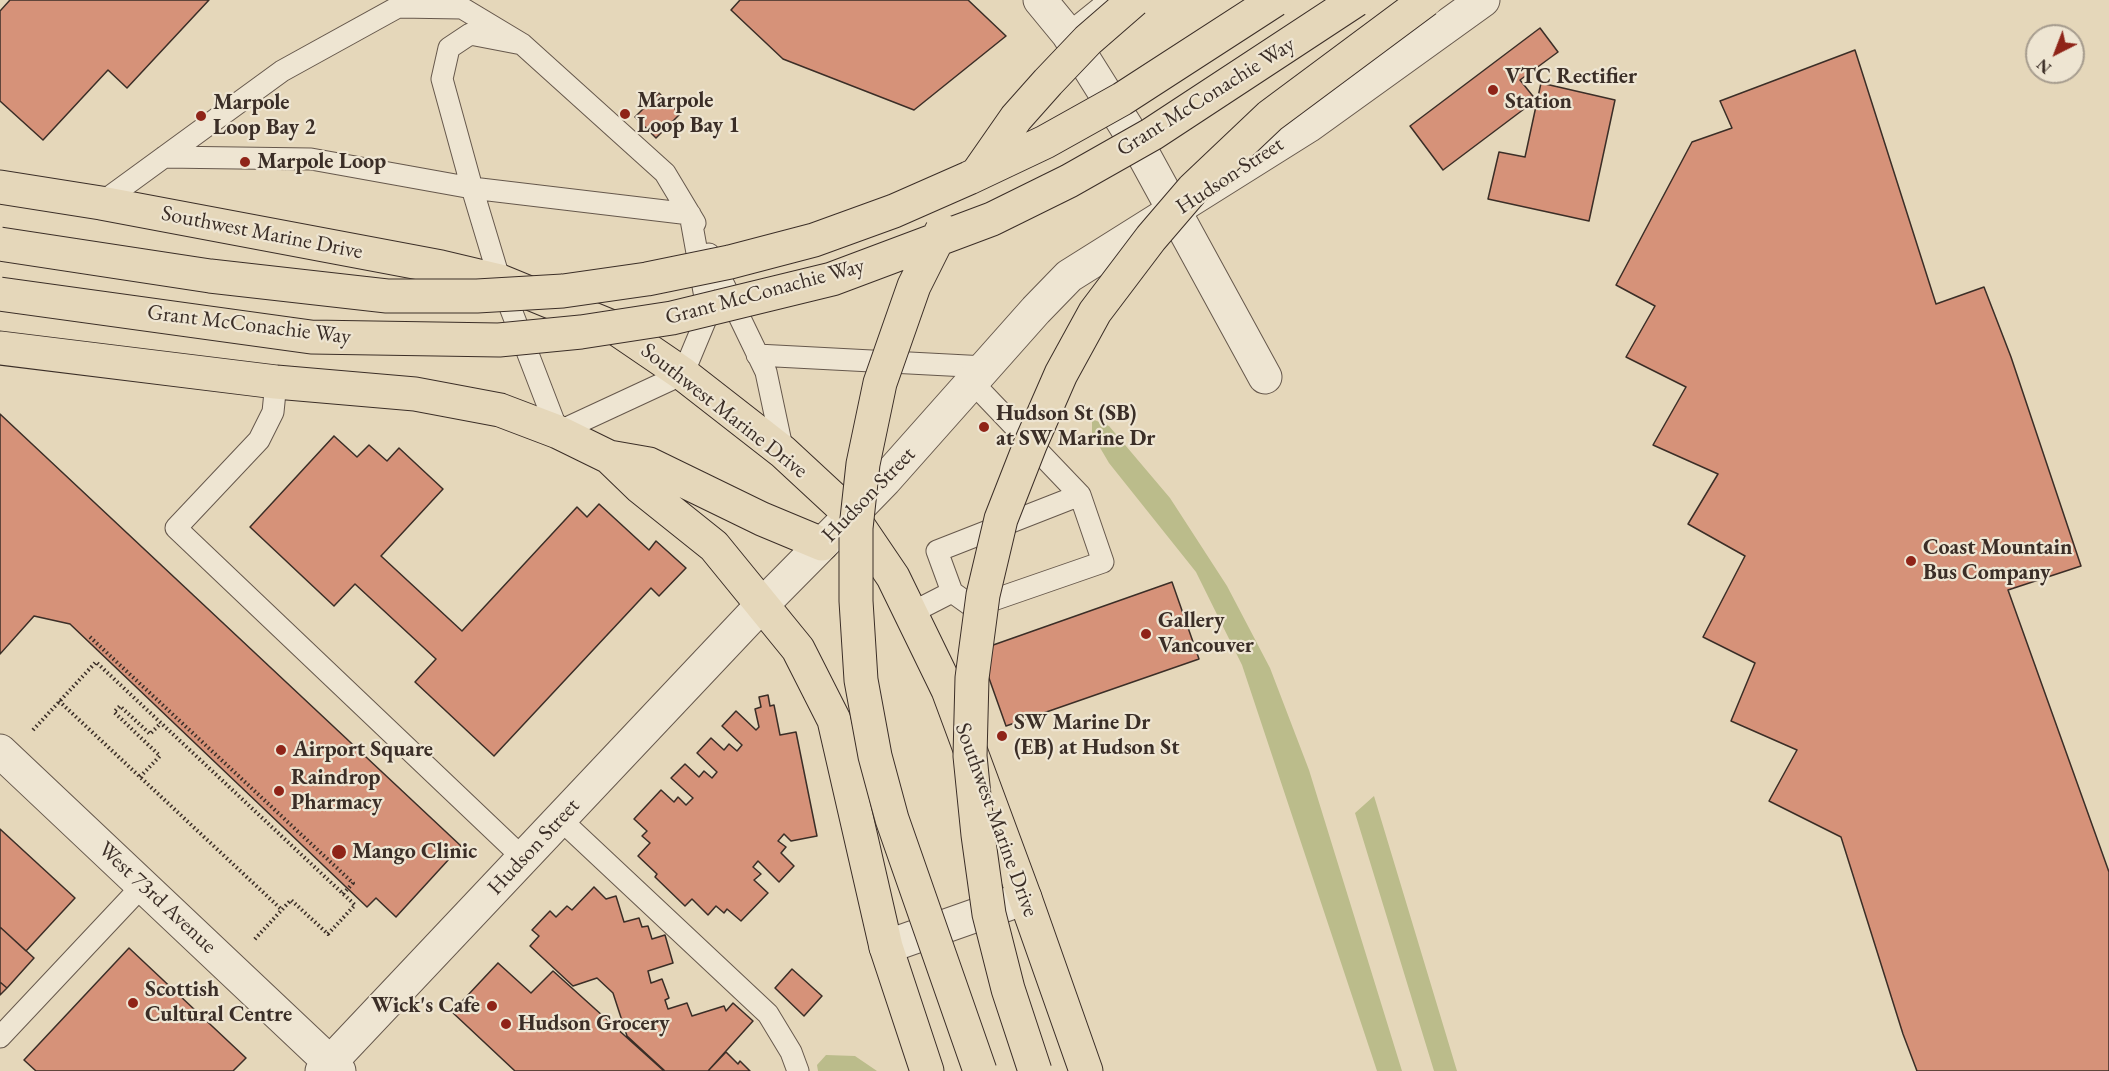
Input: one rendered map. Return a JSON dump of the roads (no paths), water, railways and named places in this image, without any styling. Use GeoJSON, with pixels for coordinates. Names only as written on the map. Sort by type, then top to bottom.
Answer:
{"type":"FeatureCollection","features":[{"type":"Feature","properties":{"kind":"main road"},"geometry":{"type":"LineString","coordinates":[[980,1071],[892,819],[875,756],[861,680],[856,601],[856,528],[863,464],[880,383],[898,328],[914,286],[941,233],[1016,117],[1089,40],[1134,0]]}},
{"type":"Feature","properties":{"kind":"main road","name":"Grant McConachie Way"},"geometry":{"type":"LineString","coordinates":[[0,244],[210,276],[387,296],[477,296],[563,291],[647,279],[730,262],[814,240],[894,212],[1045,142],[1122,99],[1275,0]]}},
{"type":"Feature","properties":{"kind":"main road","name":"Grant McConachie Way"},"geometry":{"type":"LineString","coordinates":[[0,294],[311,337],[499,340],[581,332],[672,318],[832,279],[992,219],[1069,181],[1152,134],[1356,0]]}},
{"type":"Feature","properties":{"kind":"main road"},"geometry":{"type":"LineString","coordinates":[[1035,1071],[1008,989],[989,914],[970,756],[972,678],[983,595],[1001,519],[1061,374],[1095,312],[1151,237],[1192,189],[1270,116],[1426,0]]}},
{"type":"Feature","properties":{"kind":"main road","name":"Southwest Marine Drive"},"geometry":{"type":"LineString","coordinates":[[0,187],[101,203],[441,267],[500,281],[617,329],[683,375],[783,452],[851,515],[893,577],[911,613],[948,690],[1086,1071]]}},
{"type":"Feature","properties":{"kind":"main road"},"geometry":{"type":"LineString","coordinates":[[0,348],[276,382],[415,394],[501,410],[558,432],[609,458],[639,486],[714,546],[798,649],[834,720],[886,947],[927,1071]]}},
{"type":"Feature","properties":{"kind":"main road"},"geometry":{"type":"LineString","coordinates":[[609,458],[649,464],[762,519],[822,544]]}},
{"type":"Feature","properties":{"kind":"street"},"geometry":{"type":"LineString","coordinates":[[1040,0],[1068,34],[1142,152],[1265,377]]}},
{"type":"Feature","properties":{"kind":"street","name":"Hudson Street"},"geometry":{"type":"LineString","coordinates":[[330,1068],[523,858],[761,606],[885,480],[1036,310],[1070,276],[1308,126],[1483,0]]}},
{"type":"Feature","properties":{"kind":"street","name":"West 73rd Avenue"},"geometry":{"type":"LineString","coordinates":[[0,751],[143,885],[330,1068]]}},
{"type":"Feature","properties":{"kind":"street"},"geometry":{"type":"LineString","coordinates":[[886,947],[1025,898]]}},
{"type":"Feature","properties":{"kind":"lane"},"geometry":{"type":"LineString","coordinates":[[1068,34],[1110,0]]}},
{"type":"Feature","properties":{"kind":"lane"},"geometry":{"type":"LineString","coordinates":[[101,203],[282,71],[398,7],[462,8],[522,44],[665,173],[690,214],[766,372],[783,452]]}},
{"type":"Feature","properties":{"kind":"lane"},"geometry":{"type":"LineString","coordinates":[[522,44],[470,34],[449,48],[442,78],[500,281],[558,432],[683,375],[708,314],[690,214]]}},
{"type":"Feature","properties":{"kind":"lane"},"geometry":{"type":"LineString","coordinates":[[164,157],[310,159],[472,188],[690,214]]}},
{"type":"Feature","properties":{"kind":"lane"},"geometry":{"type":"LineString","coordinates":[[757,355],[979,375],[1080,495],[1103,562],[973,607],[952,592],[937,551],[1080,495]]}},
{"type":"Feature","properties":{"kind":"lane"},"geometry":{"type":"LineString","coordinates":[[276,382],[273,412],[259,440],[176,528],[523,858]]}},
{"type":"Feature","properties":{"kind":"lane"},"geometry":{"type":"LineString","coordinates":[[911,613],[952,592]]}},
{"type":"Feature","properties":{"kind":"lane"},"geometry":{"type":"LineString","coordinates":[[560,819],[768,1014],[791,1052],[798,1071]]}},
{"type":"Feature","properties":{"kind":"lane"},"geometry":{"type":"LineString","coordinates":[[0,1037],[143,885]]}},
{"type":"Feature","properties":{"kind":"place","name":"VTC Rectifier Station"},"geometry":{"type":"Point","coordinates":[1493,90]}},
{"type":"Feature","properties":{"kind":"place","name":"Marpole Loop Bay 1"},"geometry":{"type":"Point","coordinates":[625,114]}},
{"type":"Feature","properties":{"kind":"place","name":"Marpole Loop Bay 2"},"geometry":{"type":"Point","coordinates":[201,116]}},
{"type":"Feature","properties":{"kind":"place","name":"Marpole Loop"},"geometry":{"type":"Point","coordinates":[245,162]}},
{"type":"Feature","properties":{"kind":"place","name":"Hudson St (SB) at SW Marine Dr"},"geometry":{"type":"Point","coordinates":[984,427]}},
{"type":"Feature","properties":{"kind":"place","name":"Coast Mountain Bus Company"},"geometry":{"type":"Point","coordinates":[1911,561]}},
{"type":"Feature","properties":{"kind":"place","name":"Gallery Vancouver"},"geometry":{"type":"Point","coordinates":[1146,634]}},
{"type":"Feature","properties":{"kind":"place","name":"SW Marine Dr (EB) at Hudson St"},"geometry":{"type":"Point","coordinates":[1002,736]}},
{"type":"Feature","properties":{"kind":"place","name":"Airport Square"},"geometry":{"type":"Point","coordinates":[281,750]}},
{"type":"Feature","properties":{"kind":"place","name":"Raindrop Pharmacy"},"geometry":{"type":"Point","coordinates":[279,791]}},
{"type":"Feature","properties":{"kind":"place","name":"Mango Clinic"},"geometry":{"type":"Point","coordinates":[339,852]}},
{"type":"Feature","properties":{"kind":"place","name":"Scottish Cultural Centre"},"geometry":{"type":"Point","coordinates":[133,1003]}},
{"type":"Feature","properties":{"kind":"place","name":"Wick's Cafe"},"geometry":{"type":"Point","coordinates":[492,1006]}},
{"type":"Feature","properties":{"kind":"place","name":"Hudson Grocery"},"geometry":{"type":"Point","coordinates":[506,1024]}}]}
